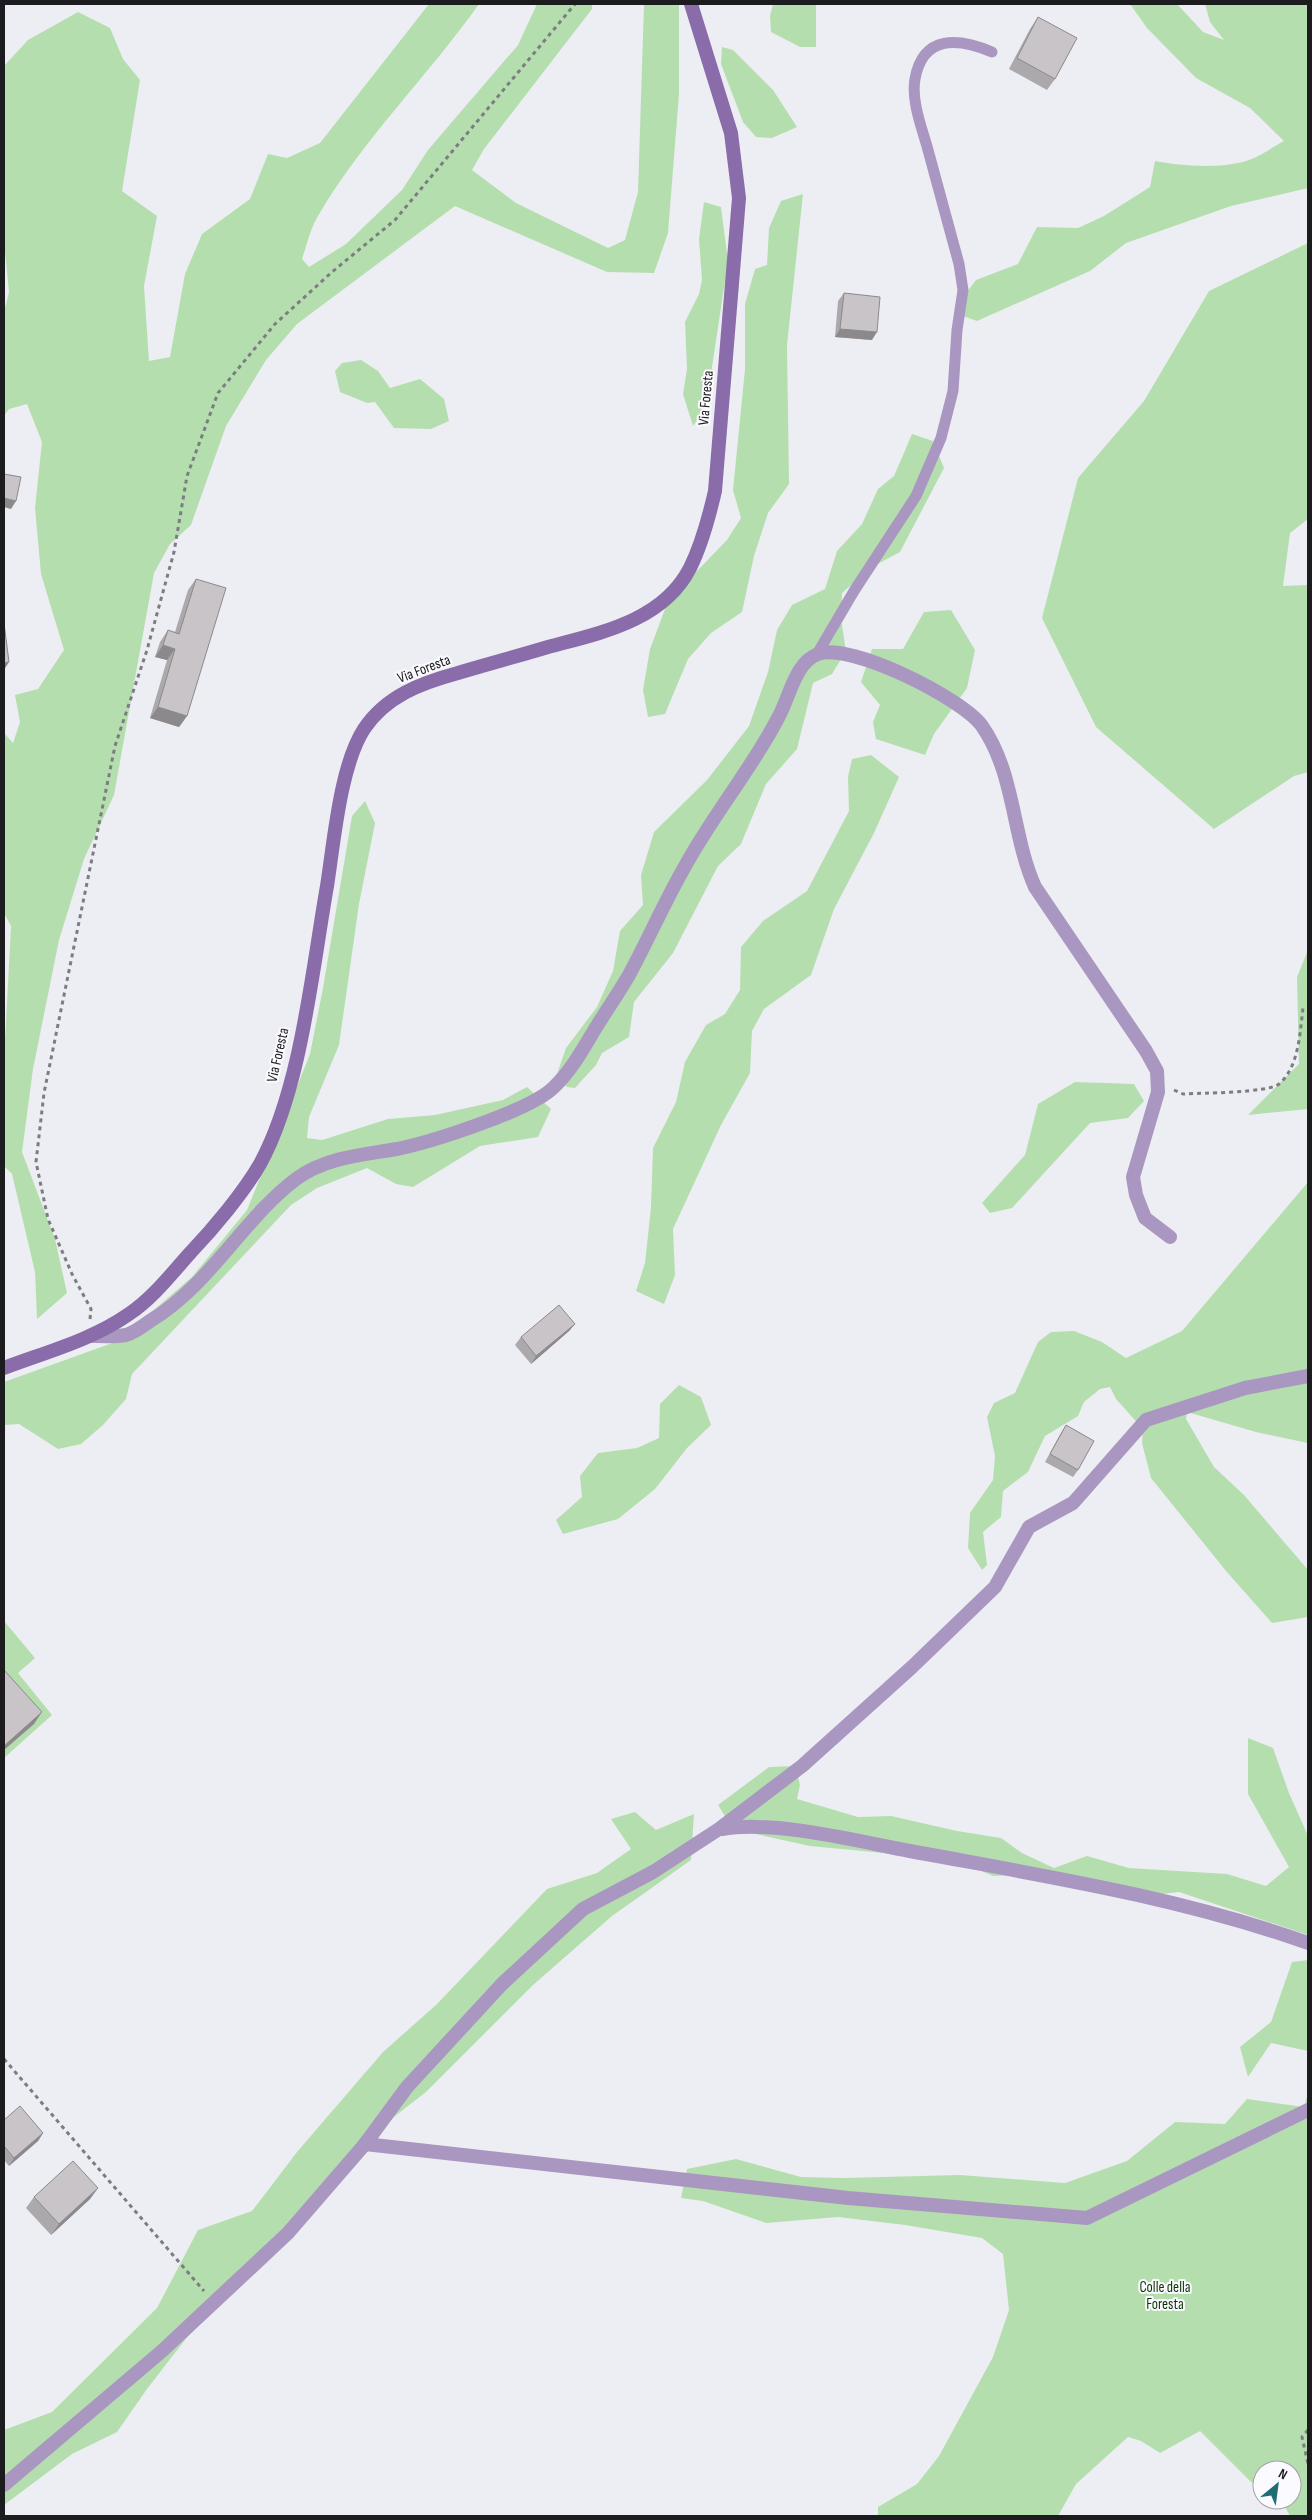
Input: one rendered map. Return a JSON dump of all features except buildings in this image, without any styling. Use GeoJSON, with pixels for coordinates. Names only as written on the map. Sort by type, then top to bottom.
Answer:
{"type":"FeatureCollection","features":[{"type":"Feature","properties":{"kind":"main road","name":"Via Foresta"},"geometry":{"type":"LineString","coordinates":[[4,1368],[90,1336],[131,1313],[160,1286],[210,1231],[259,1165],[280,1116],[297,1054],[345,779],[361,734],[373,716],[389,701],[438,678],[597,634],[638,618],[662,603],[689,568],[707,522],[715,491],[739,198],[731,133],[691,4]]}},
{"type":"Feature","properties":{"kind":"street"},"geometry":{"type":"LineString","coordinates":[[90,1336],[128,1335],[158,1317],[192,1290],[273,1197],[300,1176],[319,1165],[348,1157],[401,1148],[464,1129],[533,1103],[553,1089],[574,1063],[627,977],[685,866],[778,719],[801,667],[817,654],[839,652],[872,662],[926,686],[965,708],[981,725],[994,746],[1027,869],[1035,887],[1146,1051],[1157,1071],[1158,1092],[1133,1177],[1136,1195],[1145,1218],[1170,1237]]}},
{"type":"Feature","properties":{"kind":"street"},"geometry":{"type":"LineString","coordinates":[[4,2485],[162,2351],[288,2233],[365,2144],[407,2087],[502,1984],[583,1910],[653,1872],[719,1829],[802,1766],[912,1667],[995,1586],[1029,1527],[1073,1504],[1146,1420],[1245,1388],[1308,1376]]}},
{"type":"Feature","properties":{"kind":"street"},"geometry":{"type":"LineString","coordinates":[[719,1829],[740,1826],[812,1833],[1133,1893],[1217,1913],[1308,1943]]}},
{"type":"Feature","properties":{"kind":"street"},"geometry":{"type":"LineString","coordinates":[[365,2144],[848,2198],[1087,2218],[1308,2110]]}},
{"type":"Feature","properties":{"kind":"lane"},"geometry":{"type":"LineString","coordinates":[[817,654],[854,591],[916,496],[940,438],[953,391],[957,330],[964,290],[960,264],[918,111],[915,80],[921,60],[934,47],[951,42],[970,42],[992,52]]}},
{"type":"Feature","properties":{"kind":"path"},"geometry":{"type":"LineString","coordinates":[[90,1336],[90,1309],[72,1274],[48,1218],[36,1162],[41,1119],[62,1001],[115,746],[147,650],[174,552],[187,476],[218,393],[275,324],[332,272],[395,220],[575,4]]}},
{"type":"Feature","properties":{"kind":"path"},"geometry":{"type":"LineString","coordinates":[[1157,1084],[1183,1094],[1264,1089],[1278,1085],[1297,1051],[1303,1008]]}},
{"type":"Feature","properties":{"kind":"path"},"geometry":{"type":"LineString","coordinates":[[4,2059],[214,2303]]}},
{"type":"Feature","properties":{"kind":"path"},"geometry":{"type":"LineString","coordinates":[[1308,2430],[1302,2437],[1308,2464]]}},
{"type":"Feature","properties":{"kind":"green space"},"geometry":{"type":"Polygon","coordinates":[[[429,4],[479,4],[439,57],[375,134],[336,188],[315,221],[309,237],[302,259],[309,267],[346,244],[402,190],[428,150],[518,45],[537,4],[592,4],[592,9],[484,149],[472,170],[516,203],[608,248],[625,240],[638,192],[644,4],[679,4],[679,94],[668,233],[654,273],[607,272],[455,206],[297,324],[266,360],[226,426],[191,525],[170,544],[154,573],[114,795],[84,859],[59,940],[33,1069],[22,1152],[55,1239],[67,1293],[37,1319],[35,1272],[12,1174],[4,1166],[4,1060],[11,926],[4,913],[4,733],[13,743],[20,722],[15,695],[38,689],[64,650],[41,574],[35,508],[42,442],[27,404],[9,409],[4,416],[4,312],[9,292],[4,242],[4,66],[28,40],[78,12],[110,28],[123,59],[140,80],[122,191],[157,216],[144,286],[149,361],[170,357],[185,274],[202,234],[250,199],[268,154],[287,158],[320,143],[429,4]]]}},
{"type":"Feature","properties":{"kind":"green space"},"geometry":{"type":"Polygon","coordinates":[[[773,4],[816,4],[816,47],[800,47],[771,32],[770,16],[773,4]]]}},
{"type":"Feature","properties":{"kind":"green space"},"geometry":{"type":"Polygon","coordinates":[[[1130,4],[1177,4],[1203,32],[1224,40],[1210,22],[1205,4],[1308,4],[1308,188],[1231,206],[1126,243],[1090,271],[977,321],[963,316],[959,303],[976,280],[1018,264],[1037,227],[1078,228],[1104,216],[1150,187],[1155,161],[1205,166],[1231,164],[1254,158],[1284,141],[1250,108],[1196,78],[1147,28],[1130,4]]]}},
{"type":"Feature","properties":{"kind":"green space"},"geometry":{"type":"Polygon","coordinates":[[[722,47],[733,50],[773,90],[797,127],[772,138],[756,137],[743,122],[721,64],[722,47]]]}},
{"type":"Feature","properties":{"kind":"green space"},"geometry":{"type":"Polygon","coordinates":[[[803,194],[787,345],[789,484],[768,513],[754,556],[742,612],[711,633],[688,659],[665,714],[648,717],[643,690],[650,649],[665,609],[696,572],[727,540],[741,518],[733,490],[745,369],[745,304],[755,269],[767,265],[769,228],[781,201],[803,194]]]}},
{"type":"Feature","properties":{"kind":"green space"},"geometry":{"type":"Polygon","coordinates":[[[704,202],[721,207],[728,261],[706,407],[693,426],[683,394],[687,369],[685,322],[699,294],[702,280],[699,239],[704,202]]]}},
{"type":"Feature","properties":{"kind":"green space"},"geometry":{"type":"Polygon","coordinates":[[[1308,243],[1308,519],[1290,533],[1283,586],[1308,585],[1308,772],[1294,776],[1214,829],[1096,727],[1042,618],[1078,478],[1144,401],[1209,291],[1308,243]]]}},
{"type":"Feature","properties":{"kind":"green space"},"geometry":{"type":"Polygon","coordinates":[[[361,360],[378,371],[390,388],[420,379],[444,399],[449,421],[431,429],[394,428],[375,402],[367,403],[340,392],[335,371],[342,363],[361,360]]]}},
{"type":"Feature","properties":{"kind":"green space"},"geometry":{"type":"Polygon","coordinates":[[[912,434],[933,441],[944,468],[900,552],[872,567],[842,593],[841,619],[846,651],[832,674],[813,683],[797,749],[766,784],[741,844],[718,866],[673,953],[634,1002],[629,1037],[602,1053],[596,1065],[575,1088],[567,1087],[556,1077],[566,1048],[597,1007],[613,971],[620,931],[643,905],[641,875],[654,832],[707,780],[749,726],[768,672],[777,630],[792,605],[825,589],[837,551],[862,524],[878,489],[894,476],[912,434]]]}},
{"type":"Feature","properties":{"kind":"green space"},"geometry":{"type":"Polygon","coordinates":[[[951,610],[975,650],[967,688],[934,734],[925,755],[876,739],[873,722],[880,705],[861,682],[872,649],[903,649],[924,612],[951,610]]]}},
{"type":"Feature","properties":{"kind":"green space"},"geometry":{"type":"Polygon","coordinates":[[[871,755],[899,777],[874,833],[834,909],[811,975],[764,1009],[752,1031],[750,1073],[721,1125],[673,1229],[675,1275],[664,1304],[636,1291],[645,1263],[651,1207],[653,1148],[676,1102],[685,1062],[706,1025],[725,1014],[740,990],[741,947],[763,921],[807,891],[849,811],[848,777],[852,759],[871,755]]]}},
{"type":"Feature","properties":{"kind":"green space"},"geometry":{"type":"Polygon","coordinates":[[[365,801],[375,823],[359,904],[339,1045],[309,1117],[307,1138],[322,1140],[388,1119],[435,1115],[503,1100],[527,1087],[551,1109],[538,1137],[480,1146],[413,1187],[396,1184],[367,1168],[317,1188],[291,1205],[132,1374],[126,1399],[103,1425],[81,1444],[58,1449],[19,1424],[4,1425],[4,1382],[118,1341],[192,1277],[247,1210],[310,1054],[352,816],[365,801]]]}},
{"type":"Feature","properties":{"kind":"green space"},"geometry":{"type":"Polygon","coordinates":[[[1308,950],[1308,1109],[1248,1115],[1299,1064],[1297,977],[1308,950]]]}},
{"type":"Feature","properties":{"kind":"green space"},"geometry":{"type":"Polygon","coordinates":[[[1075,1082],[1134,1084],[1144,1101],[1128,1118],[1090,1123],[1012,1208],[990,1213],[982,1203],[1025,1155],[1038,1104],[1075,1082]]]}},
{"type":"Feature","properties":{"kind":"green space"},"geometry":{"type":"Polygon","coordinates":[[[1308,1182],[1308,1443],[1256,1432],[1187,1412],[1186,1419],[1214,1467],[1244,1495],[1308,1570],[1308,1617],[1272,1623],[1226,1571],[1151,1478],[1142,1443],[1143,1429],[1116,1399],[1110,1387],[1100,1389],[1084,1402],[1078,1416],[1045,1436],[1028,1472],[1003,1491],[1001,1517],[983,1532],[987,1565],[982,1570],[968,1548],[970,1513],[993,1480],[995,1456],[987,1417],[994,1403],[1015,1393],[1038,1342],[1051,1332],[1074,1331],[1102,1342],[1126,1358],[1182,1331],[1308,1182]]]}},
{"type":"Feature","properties":{"kind":"green space"},"geometry":{"type":"Polygon","coordinates":[[[679,1385],[701,1397],[711,1425],[687,1448],[655,1489],[618,1519],[563,1534],[556,1520],[582,1497],[580,1476],[598,1453],[637,1448],[659,1438],[660,1404],[679,1385]]]}},
{"type":"Feature","properties":{"kind":"green space"},"geometry":{"type":"Polygon","coordinates":[[[4,1621],[35,1658],[18,1673],[52,1715],[4,1758],[4,1621]]]}},
{"type":"Feature","properties":{"kind":"green space"},"geometry":{"type":"Polygon","coordinates":[[[1248,1738],[1273,1748],[1289,1793],[1308,1836],[1308,1935],[1179,1892],[1127,1898],[1020,1875],[993,1876],[957,1860],[810,1846],[733,1829],[718,1805],[769,1767],[795,1766],[800,1785],[797,1799],[858,1817],[891,1816],[957,1831],[1001,1838],[1022,1853],[1054,1868],[1087,1856],[1129,1868],[1227,1874],[1266,1886],[1289,1867],[1248,1794],[1248,1738]]]}},
{"type":"Feature","properties":{"kind":"green space"},"geometry":{"type":"Polygon","coordinates":[[[635,1812],[656,1830],[694,1814],[691,1860],[612,1916],[533,1985],[426,2092],[381,2127],[282,2244],[188,2336],[117,2432],[72,2454],[4,2505],[4,2430],[52,2412],[157,2308],[198,2230],[252,2211],[297,2152],[383,2052],[436,2005],[547,1889],[597,1873],[631,1849],[611,1819],[635,1812]]]}},
{"type":"Feature","properties":{"kind":"green space"},"geometry":{"type":"Polygon","coordinates":[[[1308,1960],[1308,2051],[1271,2043],[1248,2077],[1240,2047],[1271,2022],[1292,1962],[1308,1960]]]}},
{"type":"Feature","properties":{"kind":"green space","name":"Colle della Foresta"},"geometry":{"type":"Polygon","coordinates":[[[1308,2093],[1308,2516],[1290,2516],[1287,2510],[1302,2510],[1302,2460],[1252,2460],[1252,2482],[1200,2431],[1160,2453],[1141,2441],[1128,2437],[1076,2484],[1058,2516],[878,2516],[878,2507],[917,2484],[939,2456],[993,2357],[1009,2310],[1003,2254],[982,2238],[905,2225],[838,2217],[766,2223],[703,2201],[681,2198],[687,2169],[736,2159],[801,2177],[844,2178],[960,2175],[1065,2183],[1127,2161],[1175,2122],[1225,2124],[1247,2099],[1304,2107],[1308,2093]]]}}]}
